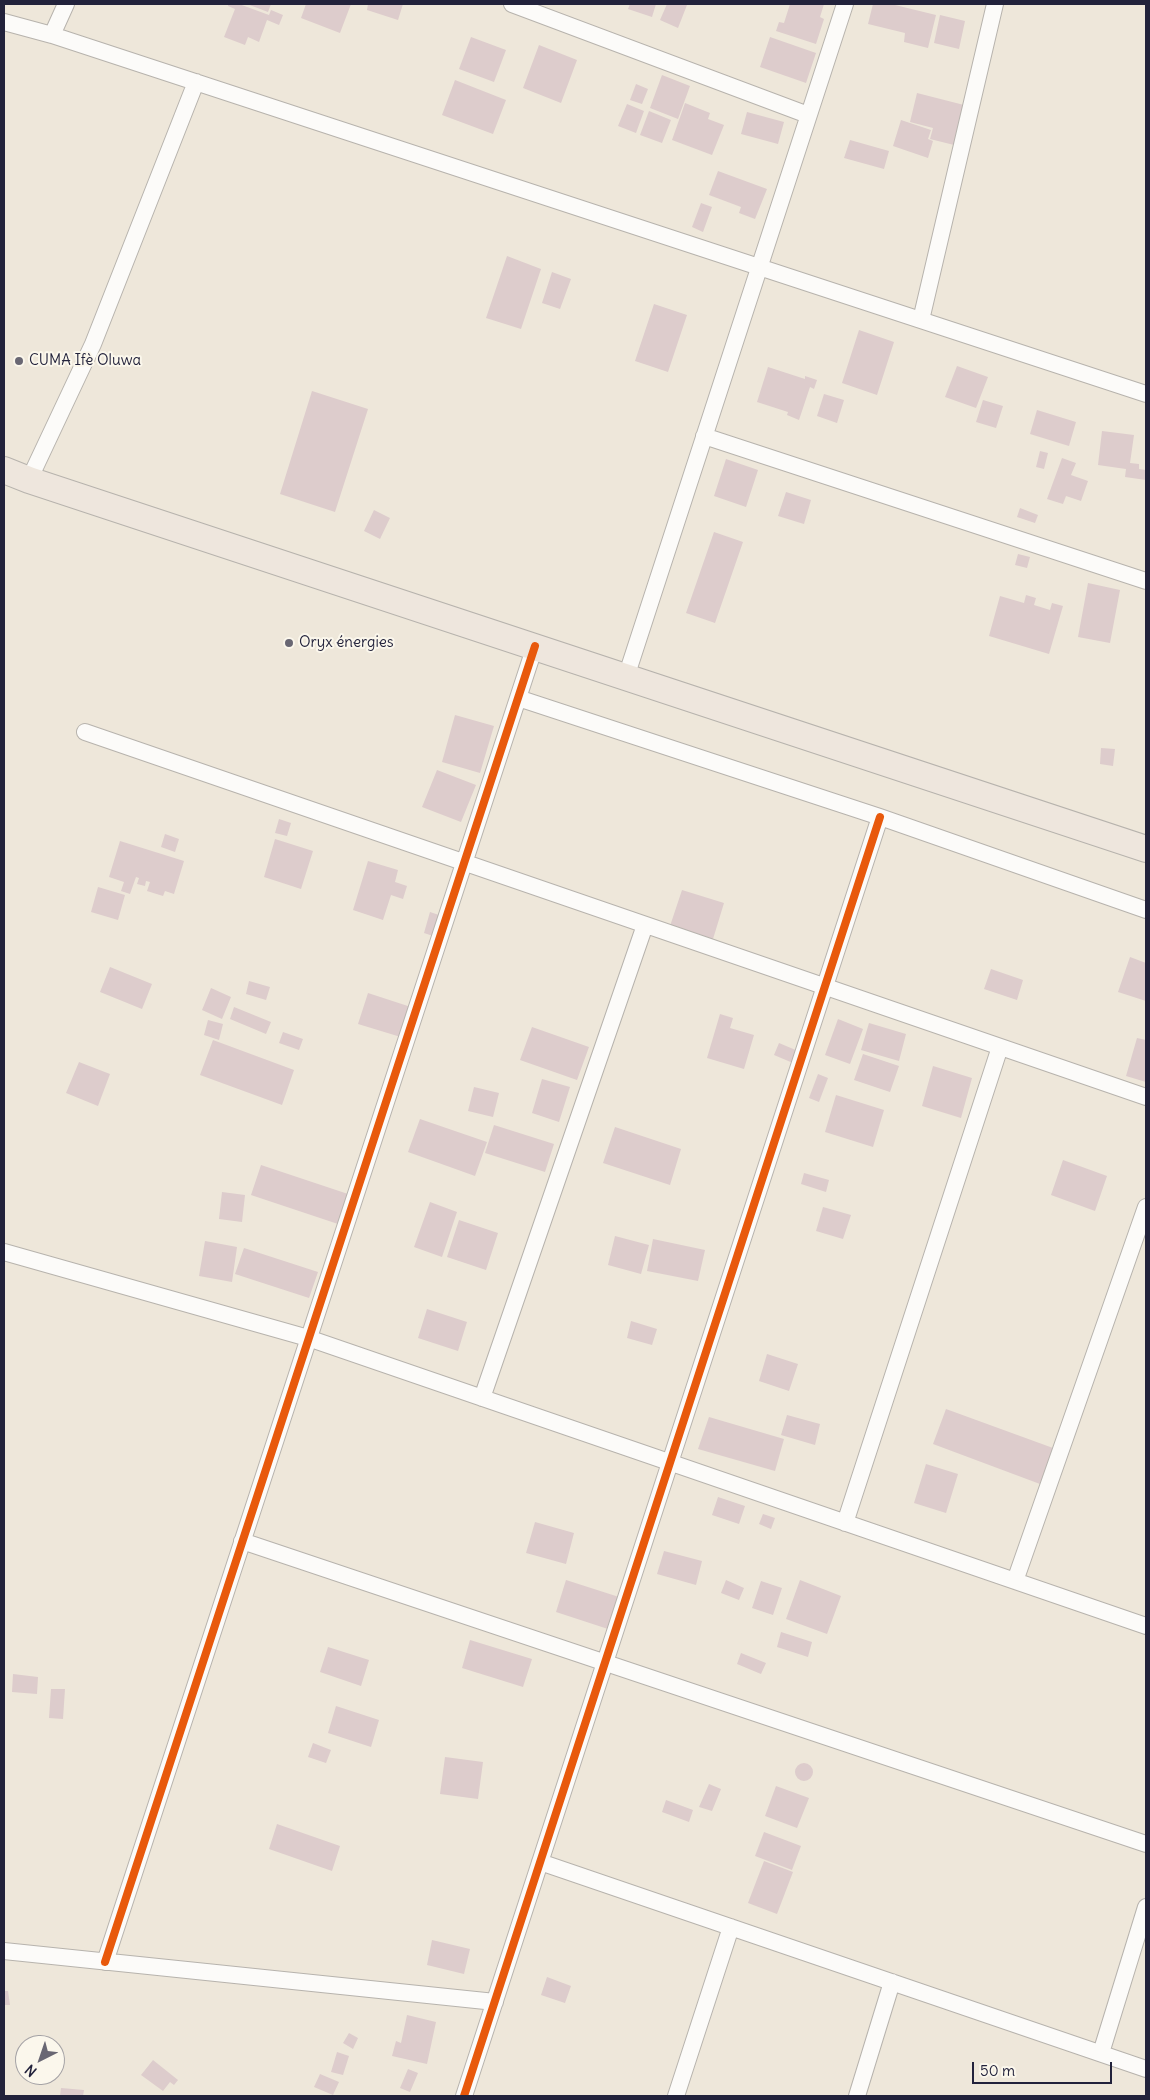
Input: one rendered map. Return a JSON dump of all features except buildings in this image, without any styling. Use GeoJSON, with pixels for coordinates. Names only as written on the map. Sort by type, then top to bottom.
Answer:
{"type":"FeatureCollection","features":[{"type":"Feature","properties":{"kind":"main road"},"geometry":{"type":"LineString","coordinates":[[4,470],[28,480],[1146,848]]}},
{"type":"Feature","properties":{"kind":"street"},"geometry":{"type":"LineString","coordinates":[[52,35],[66,4]]}},
{"type":"Feature","properties":{"kind":"street"},"geometry":{"type":"LineString","coordinates":[[512,4],[808,115]]}},
{"type":"Feature","properties":{"kind":"street"},"geometry":{"type":"LineString","coordinates":[[626,676],[845,4]]}},
{"type":"Feature","properties":{"kind":"street"},"geometry":{"type":"LineString","coordinates":[[922,320],[995,4]]}},
{"type":"Feature","properties":{"kind":"street"},"geometry":{"type":"LineString","coordinates":[[4,22],[52,35],[1146,394]]}},
{"type":"Feature","properties":{"kind":"street"},"geometry":{"type":"LineString","coordinates":[[28,480],[93,344],[196,82]]}},
{"type":"Feature","properties":{"kind":"street"},"geometry":{"type":"LineString","coordinates":[[704,436],[1146,581]]}},
{"type":"Feature","properties":{"kind":"street"},"geometry":{"type":"LineString","coordinates":[[105,1962],[535,646]]}},
{"type":"Feature","properties":{"kind":"street"},"geometry":{"type":"LineString","coordinates":[[518,698],[880,817],[1146,910]]}},
{"type":"Feature","properties":{"kind":"street"},"geometry":{"type":"LineString","coordinates":[[85,732],[1146,1097]]}},
{"type":"Feature","properties":{"kind":"street"},"geometry":{"type":"LineString","coordinates":[[464,2096],[880,817]]}},
{"type":"Feature","properties":{"kind":"street"},"geometry":{"type":"LineString","coordinates":[[482,1398],[645,925]]}},
{"type":"Feature","properties":{"kind":"street"},"geometry":{"type":"LineString","coordinates":[[845,1523],[1000,1047]]}},
{"type":"Feature","properties":{"kind":"street"},"geometry":{"type":"LineString","coordinates":[[1015,1581],[1146,1208]]}},
{"type":"Feature","properties":{"kind":"street"},"geometry":{"type":"LineString","coordinates":[[4,1252],[308,1338],[1146,1626]]}},
{"type":"Feature","properties":{"kind":"street"},"geometry":{"type":"LineString","coordinates":[[242,1541],[1146,1844]]}},
{"type":"Feature","properties":{"kind":"street"},"geometry":{"type":"LineString","coordinates":[[540,1862],[1146,2069]]}},
{"type":"Feature","properties":{"kind":"street"},"geometry":{"type":"LineString","coordinates":[[1101,2054],[1146,1907]]}},
{"type":"Feature","properties":{"kind":"street"},"geometry":{"type":"LineString","coordinates":[[676,2096],[732,1927]]}},
{"type":"Feature","properties":{"kind":"street"},"geometry":{"type":"LineString","coordinates":[[4,1951],[495,2002]]}},
{"type":"Feature","properties":{"kind":"street"},"geometry":{"type":"LineString","coordinates":[[857,2096],[892,1982]]}},
{"type":"Feature","properties":{"kind":"cycle path"},"geometry":{"type":"LineString","coordinates":[[105,1962],[535,646]]}},
{"type":"Feature","properties":{"kind":"cycle path"},"geometry":{"type":"LineString","coordinates":[[464,2096],[880,817]]}},
{"type":"Feature","properties":{"kind":"place","name":"CUMA Ifè Oluwa"},"geometry":{"type":"Point","coordinates":[19,361]}},
{"type":"Feature","properties":{"kind":"place","name":"Oryx énergies"},"geometry":{"type":"Point","coordinates":[289,643]}}]}
